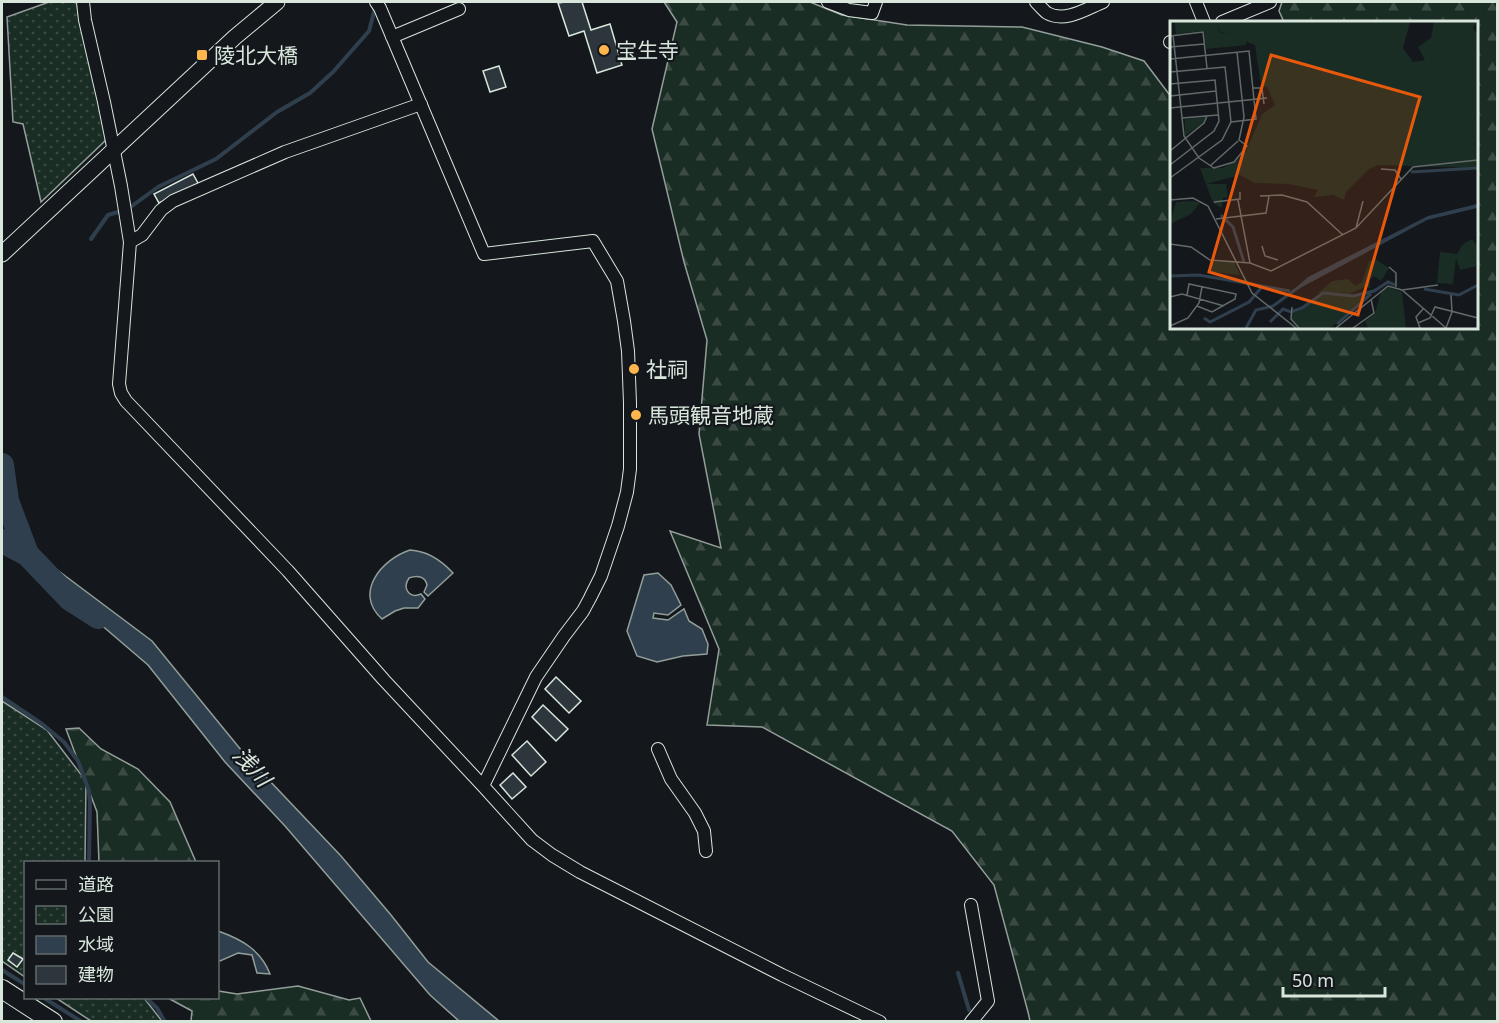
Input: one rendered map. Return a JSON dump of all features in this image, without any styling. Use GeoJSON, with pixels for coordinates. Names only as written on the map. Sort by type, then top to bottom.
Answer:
{"type":"FeatureCollection","features":[{"type":"Feature","properties":{"kind":"main road"},"geometry":{"type":"LineString","coordinates":[[2,989],[53,1022]]}},
{"type":"Feature","properties":{"kind":"street"},"geometry":{"type":"LineString","coordinates":[[83,2],[121,186],[130,242],[119,384],[126,401],[288,572],[532,840],[580,872],[880,1022]]}},
{"type":"Feature","properties":{"kind":"street"},"geometry":{"type":"LineString","coordinates":[[2,254],[235,37],[277,2]]}},
{"type":"Feature","properties":{"kind":"street"},"geometry":{"type":"LineString","coordinates":[[828,2],[849,10],[872,13],[876,2]]}},
{"type":"Feature","properties":{"kind":"street"},"geometry":{"type":"LineString","coordinates":[[1036,2],[1046,12],[1062,17],[1103,2]]}},
{"type":"Feature","properties":{"kind":"street"},"geometry":{"type":"LineString","coordinates":[[1196,2],[1204,21]]}},
{"type":"Feature","properties":{"kind":"street"},"geometry":{"type":"LineString","coordinates":[[1224,21],[1270,2]]}},
{"type":"Feature","properties":{"kind":"street"},"geometry":{"type":"LineString","coordinates":[[377,4],[484,254],[592,241],[617,281],[628,351],[630,469],[627,492],[618,526],[601,576],[590,598],[536,677],[483,786]]}},
{"type":"Feature","properties":{"kind":"street"},"geometry":{"type":"LineString","coordinates":[[392,37],[459,9]]}},
{"type":"Feature","properties":{"kind":"street"},"geometry":{"type":"LineString","coordinates":[[130,242],[142,235],[160,210],[173,201],[285,152],[421,104]]}},
{"type":"Feature","properties":{"kind":"street"},"geometry":{"type":"LineString","coordinates":[[658,749],[671,779],[695,813],[704,831],[706,851]]}},
{"type":"Feature","properties":{"kind":"street"},"geometry":{"type":"LineString","coordinates":[[971,905],[988,1001],[971,1022]]}},
{"type":"Feature","properties":{"kind":"green space"},"geometry":{"type":"Polygon","coordinates":[[[49,2],[77,2],[107,139],[41,202],[23,124],[13,122],[7,17],[49,2]]]}},
{"type":"Feature","properties":{"kind":"green space"},"geometry":{"type":"Polygon","coordinates":[[[664,2],[810,2],[842,15],[907,25],[1022,27],[1102,47],[1144,61],[1170,95],[1170,328],[1478,328],[1478,21],[1284,21],[1279,11],[1282,2],[1497,2],[1497,1021],[1030,1021],[994,885],[952,831],[762,727],[707,725],[719,649],[670,531],[721,548],[699,434],[707,340],[684,262],[652,129],[677,22],[664,2]]]}},
{"type":"Feature","properties":{"kind":"green space"},"geometry":{"type":"Polygon","coordinates":[[[2,701],[47,730],[86,781],[85,861],[24,861],[24,976],[2,961],[2,701]]]}},
{"type":"Feature","properties":{"kind":"green space"},"geometry":{"type":"Polygon","coordinates":[[[79,728],[101,749],[138,769],[170,802],[196,861],[99,861],[97,812],[66,729],[79,728]]]}},
{"type":"Feature","properties":{"kind":"green space"},"geometry":{"type":"Polygon","coordinates":[[[298,986],[349,1000],[360,998],[371,1021],[191,1021],[192,1011],[170,999],[219,999],[219,991],[237,994],[298,986]]]}},
{"type":"Feature","properties":{"kind":"green space"},"geometry":{"type":"Polygon","coordinates":[[[58,999],[145,999],[162,1021],[91,1021],[58,999]]]}},
{"type":"Feature","properties":{"kind":"water"},"geometry":{"type":"Polygon","coordinates":[[[24,545],[152,641],[246,756],[341,856],[428,962],[499,1021],[459,1021],[430,995],[285,826],[225,762],[148,665],[9,546],[24,545]]]}},
{"type":"Feature","properties":{"kind":"water"},"geometry":{"type":"Polygon","coordinates":[[[410,550],[434,557],[453,573],[428,596],[424,592],[427,585],[423,578],[409,578],[406,585],[408,592],[413,595],[421,594],[425,599],[418,608],[404,608],[382,619],[370,599],[375,578],[390,561],[410,550]]]}},
{"type":"Feature","properties":{"kind":"water"},"geometry":{"type":"Polygon","coordinates":[[[658,573],[671,585],[681,605],[668,615],[654,613],[653,618],[668,620],[684,609],[689,621],[702,629],[708,644],[707,654],[683,656],[657,662],[637,656],[627,631],[644,575],[658,573]]]}},
{"type":"Feature","properties":{"kind":"water"},"geometry":{"type":"Polygon","coordinates":[[[219,931],[249,946],[261,958],[270,974],[257,973],[252,955],[238,953],[220,961],[219,931]]]}},
{"type":"Feature","properties":{"kind":"building","name":"宝生寺"},"geometry":{"type":"Polygon","coordinates":[[[582,2],[591,30],[610,24],[622,65],[597,73],[584,31],[569,36],[558,3],[582,2]]]}},
{"type":"Feature","properties":{"kind":"building"},"geometry":{"type":"Polygon","coordinates":[[[499,66],[506,87],[490,92],[483,71],[499,66]]]}},
{"type":"Feature","properties":{"kind":"building"},"geometry":{"type":"Polygon","coordinates":[[[193,174],[199,185],[159,203],[154,194],[193,174]]]}},
{"type":"Feature","properties":{"kind":"building"},"geometry":{"type":"Polygon","coordinates":[[[556,677],[581,701],[569,713],[545,689],[556,677]]]}},
{"type":"Feature","properties":{"kind":"building"},"geometry":{"type":"Polygon","coordinates":[[[543,705],[568,729],[556,741],[532,717],[543,705]]]}},
{"type":"Feature","properties":{"kind":"building"},"geometry":{"type":"Polygon","coordinates":[[[527,741],[546,762],[531,776],[512,755],[527,741]]]}},
{"type":"Feature","properties":{"kind":"building"},"geometry":{"type":"Polygon","coordinates":[[[513,773],[526,787],[512,799],[500,785],[513,773]]]}},
{"type":"Feature","properties":{"kind":"building"},"geometry":{"type":"Polygon","coordinates":[[[13,953],[23,959],[17,967],[8,960],[13,953]]]}},
{"type":"Feature","properties":{"kind":"waterway"},"geometry":{"type":"LineString","coordinates":[[132,206],[158,187],[216,159],[277,112],[310,93],[333,72],[369,31],[375,8]]}},
{"type":"Feature","properties":{"kind":"waterway"},"geometry":{"type":"LineString","coordinates":[[91,239],[108,215],[118,212]]}},
{"type":"Feature","properties":{"kind":"waterway"},"geometry":{"type":"LineString","coordinates":[[2,465],[7,501],[27,554]]}},
{"type":"Feature","properties":{"kind":"waterway","name":"浅川"},"geometry":{"type":"LineString","coordinates":[[2,541],[27,554],[70,599],[98,617]]}},
{"type":"Feature","properties":{"kind":"waterway"},"geometry":{"type":"LineString","coordinates":[[2,697],[64,742],[78,761],[89,791],[89,861]]}},
{"type":"Feature","properties":{"kind":"waterway"},"geometry":{"type":"LineString","coordinates":[[2,970],[24,984]]}},
{"type":"Feature","properties":{"kind":"waterway"},"geometry":{"type":"LineString","coordinates":[[958,973],[969,1010]]}},
{"type":"Feature","properties":{"kind":"waterway"},"geometry":{"type":"LineString","coordinates":[[46,999],[82,1022]]}},
{"type":"Feature","properties":{"kind":"waterway"},"geometry":{"type":"LineString","coordinates":[[147,999],[157,1008],[165,1022]]}},
{"type":"Feature","properties":{"kind":"place","name":"宝生寺"},"geometry":{"type":"Point","coordinates":[604,50]}},
{"type":"Feature","properties":{"kind":"place","name":"陵北大橋"},"geometry":{"type":"Point","coordinates":[202,55]}},
{"type":"Feature","properties":{"kind":"place","name":"社祠"},"geometry":{"type":"Point","coordinates":[634,369]}},
{"type":"Feature","properties":{"kind":"place","name":"馬頭観音地蔵"},"geometry":{"type":"Point","coordinates":[636,415]}}]}
